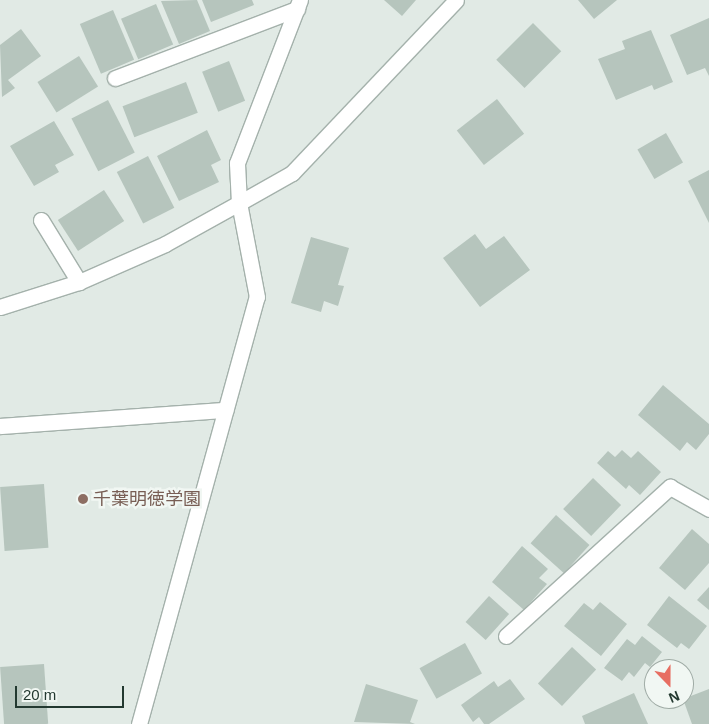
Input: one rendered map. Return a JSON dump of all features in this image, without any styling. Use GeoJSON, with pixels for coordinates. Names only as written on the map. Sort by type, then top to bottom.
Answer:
{"type":"FeatureCollection","features":[{"type":"Feature","properties":{"kind":"street"},"geometry":{"type":"LineString","coordinates":[[0,307],[79,282],[165,244],[292,173],[456,0]]}},
{"type":"Feature","properties":{"kind":"street"},"geometry":{"type":"LineString","coordinates":[[139,724],[257,297],[239,203],[237,163],[298,5]]}},
{"type":"Feature","properties":{"kind":"street"},"geometry":{"type":"LineString","coordinates":[[115,78],[298,5]]}},
{"type":"Feature","properties":{"kind":"street"},"geometry":{"type":"LineString","coordinates":[[41,220],[79,282]]}},
{"type":"Feature","properties":{"kind":"street"},"geometry":{"type":"LineString","coordinates":[[0,426],[226,410]]}},
{"type":"Feature","properties":{"kind":"street"},"geometry":{"type":"LineString","coordinates":[[506,636],[670,487],[709,509]]}},
{"type":"Feature","properties":{"kind":"building"},"geometry":{"type":"Polygon","coordinates":[[[197,0],[210,31],[179,44],[161,1],[197,0]]]}},
{"type":"Feature","properties":{"kind":"building"},"geometry":{"type":"Polygon","coordinates":[[[202,0],[252,0],[254,5],[211,22],[202,0]]]}},
{"type":"Feature","properties":{"kind":"building"},"geometry":{"type":"Polygon","coordinates":[[[384,0],[416,0],[402,16],[384,0]]]}},
{"type":"Feature","properties":{"kind":"building"},"geometry":{"type":"Polygon","coordinates":[[[578,0],[617,0],[594,19],[578,0]]]}},
{"type":"Feature","properties":{"kind":"building"},"geometry":{"type":"Polygon","coordinates":[[[156,4],[173,45],[138,59],[121,19],[156,4]]]}},
{"type":"Feature","properties":{"kind":"building"},"geometry":{"type":"Polygon","coordinates":[[[113,10],[134,60],[101,74],[80,24],[113,10]]]}},
{"type":"Feature","properties":{"kind":"building"},"geometry":{"type":"Polygon","coordinates":[[[709,18],[709,76],[705,68],[687,75],[670,35],[709,18]]]}},
{"type":"Feature","properties":{"kind":"building"},"geometry":{"type":"Polygon","coordinates":[[[533,23],[561,51],[525,88],[496,60],[533,23]]]}},
{"type":"Feature","properties":{"kind":"building"},"geometry":{"type":"Polygon","coordinates":[[[21,29],[41,56],[8,80],[15,88],[2,97],[0,45],[21,29]]]}},
{"type":"Feature","properties":{"kind":"building"},"geometry":{"type":"Polygon","coordinates":[[[651,30],[673,82],[654,90],[652,85],[616,100],[598,59],[625,49],[622,41],[651,30]]]}},
{"type":"Feature","properties":{"kind":"building"},"geometry":{"type":"Polygon","coordinates":[[[79,56],[98,87],[57,112],[37,82],[79,56]]]}},
{"type":"Feature","properties":{"kind":"building"},"geometry":{"type":"Polygon","coordinates":[[[229,61],[245,101],[218,112],[202,72],[229,61]]]}},
{"type":"Feature","properties":{"kind":"building"},"geometry":{"type":"Polygon","coordinates":[[[186,82],[198,113],[134,137],[123,106],[186,82]]]}},
{"type":"Feature","properties":{"kind":"building"},"geometry":{"type":"Polygon","coordinates":[[[497,99],[524,134],[484,165],[457,130],[497,99]]]}},
{"type":"Feature","properties":{"kind":"building"},"geometry":{"type":"Polygon","coordinates":[[[108,100],[135,153],[98,171],[71,119],[108,100]]]}},
{"type":"Feature","properties":{"kind":"building"},"geometry":{"type":"Polygon","coordinates":[[[54,121],[74,155],[55,165],[59,172],[34,186],[10,146],[54,121]]]}},
{"type":"Feature","properties":{"kind":"building"},"geometry":{"type":"Polygon","coordinates":[[[207,130],[221,160],[211,165],[219,182],[179,201],[157,156],[207,130]]]}},
{"type":"Feature","properties":{"kind":"building"},"geometry":{"type":"Polygon","coordinates":[[[666,133],[683,162],[654,179],[637,150],[666,133]]]}},
{"type":"Feature","properties":{"kind":"building"},"geometry":{"type":"Polygon","coordinates":[[[148,156],[174,208],[143,224],[117,172],[148,156]]]}},
{"type":"Feature","properties":{"kind":"building"},"geometry":{"type":"Polygon","coordinates":[[[709,170],[709,223],[688,181],[709,170]]]}},
{"type":"Feature","properties":{"kind":"building"},"geometry":{"type":"Polygon","coordinates":[[[104,190],[124,221],[78,251],[58,220],[104,190]]]}},
{"type":"Feature","properties":{"kind":"building"},"geometry":{"type":"Polygon","coordinates":[[[475,234],[486,249],[504,236],[530,270],[480,307],[443,258],[475,234]]]}},
{"type":"Feature","properties":{"kind":"building"},"geometry":{"type":"Polygon","coordinates":[[[311,237],[349,248],[338,285],[344,286],[338,306],[324,301],[321,312],[291,303],[311,237]]]}},
{"type":"Feature","properties":{"kind":"building"},"geometry":{"type":"Polygon","coordinates":[[[663,385],[709,424],[709,434],[696,450],[687,442],[680,451],[638,415],[663,385]]]}},
{"type":"Feature","properties":{"kind":"building"},"geometry":{"type":"Polygon","coordinates":[[[622,450],[631,458],[638,451],[661,472],[640,495],[629,485],[626,489],[597,463],[608,451],[615,457],[622,450]]]}},
{"type":"Feature","properties":{"kind":"building"},"geometry":{"type":"Polygon","coordinates":[[[593,478],[621,505],[591,536],[563,509],[593,478]]]}},
{"type":"Feature","properties":{"kind":"building"},"geometry":{"type":"Polygon","coordinates":[[[44,484],[48,548],[5,551],[0,487],[44,484]]]}},
{"type":"Feature","properties":{"kind":"building"},"geometry":{"type":"Polygon","coordinates":[[[556,515],[589,545],[564,573],[531,543],[556,515]]]}},
{"type":"Feature","properties":{"kind":"building"},"geometry":{"type":"Polygon","coordinates":[[[692,529],[709,544],[709,563],[685,590],[659,568],[692,529]]]}},
{"type":"Feature","properties":{"kind":"building"},"geometry":{"type":"Polygon","coordinates":[[[522,546],[548,569],[539,578],[547,584],[524,610],[492,582],[522,546]]]}},
{"type":"Feature","properties":{"kind":"building"},"geometry":{"type":"Polygon","coordinates":[[[709,587],[709,610],[697,600],[709,587]]]}},
{"type":"Feature","properties":{"kind":"building"},"geometry":{"type":"Polygon","coordinates":[[[489,596],[509,614],[486,640],[466,622],[489,596]]]}},
{"type":"Feature","properties":{"kind":"building"},"geometry":{"type":"Polygon","coordinates":[[[669,596],[707,626],[689,649],[681,643],[677,648],[647,625],[669,596]]]}},
{"type":"Feature","properties":{"kind":"building"},"geometry":{"type":"Polygon","coordinates":[[[600,602],[627,624],[601,656],[564,626],[584,603],[593,610],[600,602]]]}},
{"type":"Feature","properties":{"kind":"building"},"geometry":{"type":"Polygon","coordinates":[[[642,636],[662,652],[656,659],[644,659],[644,664],[634,677],[629,672],[622,681],[604,668],[627,639],[635,645],[642,636]]]}},
{"type":"Feature","properties":{"kind":"building"},"geometry":{"type":"Polygon","coordinates":[[[465,643],[482,674],[436,699],[420,668],[465,643]]]}},
{"type":"Feature","properties":{"kind":"building"},"geometry":{"type":"Polygon","coordinates":[[[572,647],[596,670],[562,706],[538,684],[572,647]]]}},
{"type":"Feature","properties":{"kind":"building"},"geometry":{"type":"Polygon","coordinates":[[[44,664],[48,724],[4,724],[0,667],[44,664]]]}},
{"type":"Feature","properties":{"kind":"building"},"geometry":{"type":"Polygon","coordinates":[[[510,679],[525,699],[489,724],[484,724],[479,717],[473,722],[461,705],[494,681],[498,687],[510,679]]]}},
{"type":"Feature","properties":{"kind":"building"},"geometry":{"type":"Polygon","coordinates":[[[366,684],[418,700],[410,722],[415,724],[354,722],[366,684]]]}},
{"type":"Feature","properties":{"kind":"building"},"geometry":{"type":"Polygon","coordinates":[[[709,689],[709,724],[692,724],[687,709],[694,709],[694,695],[709,689]]]}},
{"type":"Feature","properties":{"kind":"building"},"geometry":{"type":"Polygon","coordinates":[[[634,693],[648,724],[585,724],[582,716],[634,693]]]}},
{"type":"Feature","properties":{"kind":"place","name":"千葉明徳学園"},"geometry":{"type":"Point","coordinates":[83,499]}}]}
